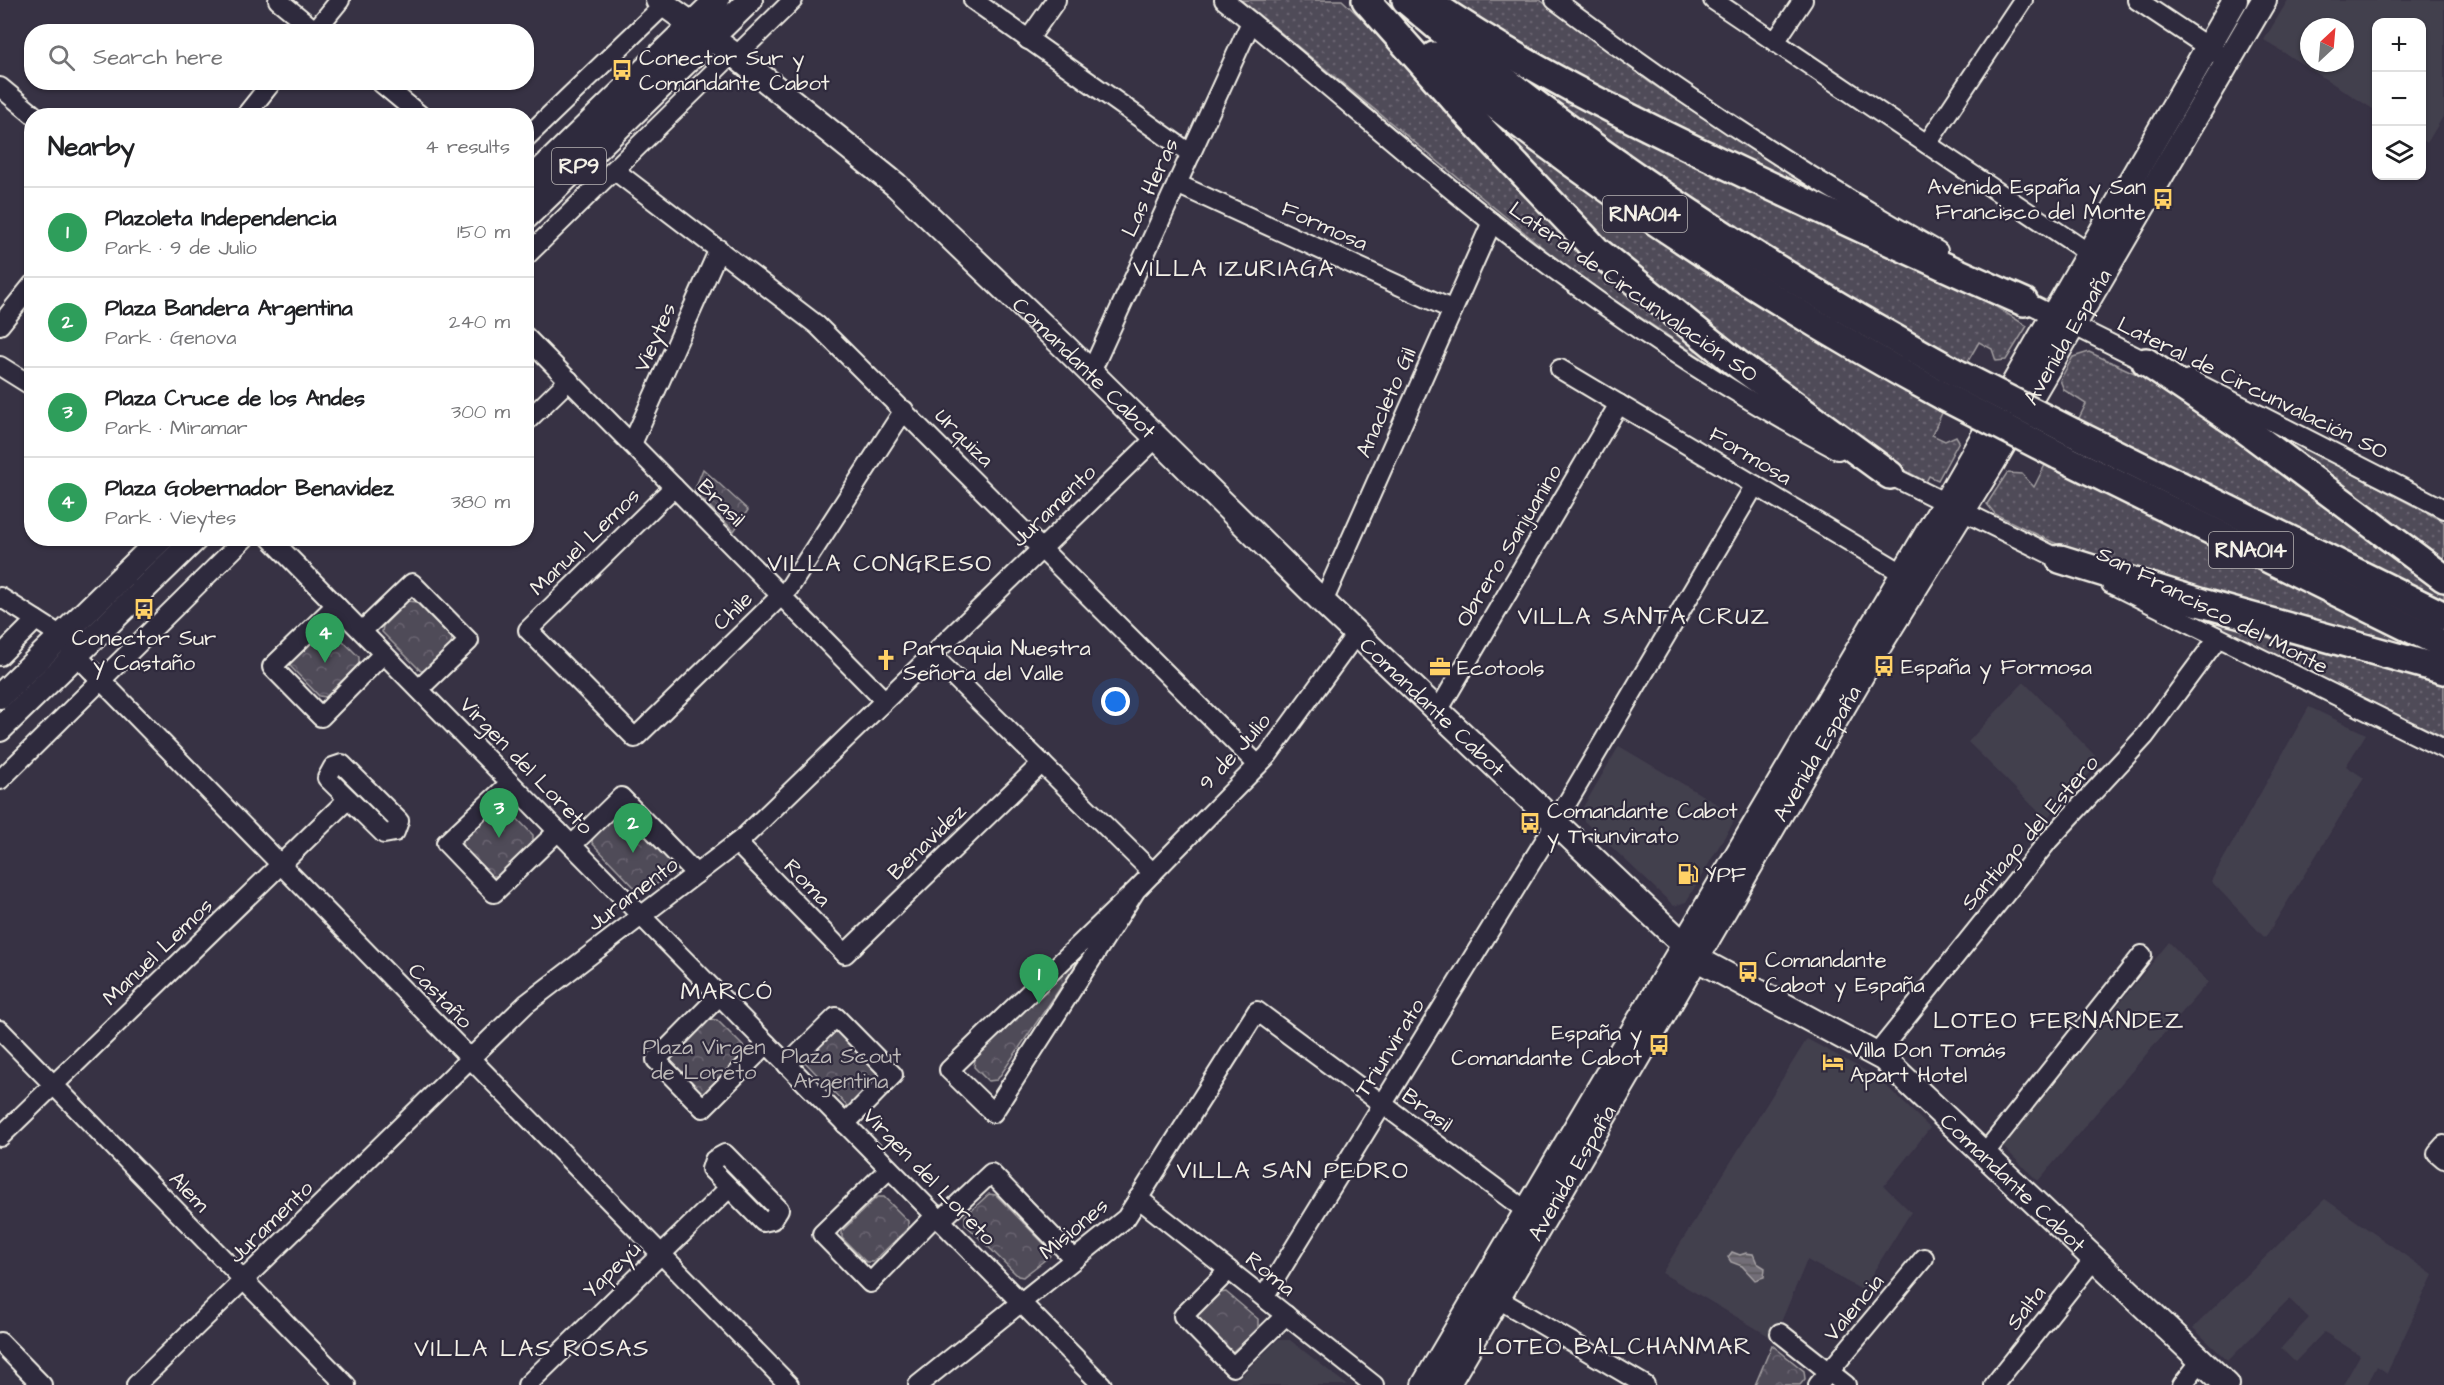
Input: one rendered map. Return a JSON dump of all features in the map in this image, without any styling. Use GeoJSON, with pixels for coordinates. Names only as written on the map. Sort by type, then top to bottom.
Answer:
{"type":"FeatureCollection","features":[{"type":"Feature","properties":{"kind":"highway","name":"RNA014"},"geometry":{"type":"LineString","coordinates":[[1366,0],[1495,105],[1648,217],[1792,309],[1952,386],[2072,432],[2444,616]]}},
{"type":"Feature","properties":{"kind":"highway"},"geometry":{"type":"LineString","coordinates":[[1366,0],[1471,118],[1597,251],[1739,365],[1890,475]]}},
{"type":"Feature","properties":{"kind":"highway","name":"RNA014"},"geometry":{"type":"LineString","coordinates":[[1406,0],[1473,56],[1572,132],[1694,217],[1832,303],[1952,386],[2058,455],[2444,645]]}},
{"type":"Feature","properties":{"kind":"highway"},"geometry":{"type":"LineString","coordinates":[[1426,0],[1521,60],[1602,105],[1869,234],[2024,302]]}},
{"type":"Feature","properties":{"kind":"highway"},"geometry":{"type":"LineString","coordinates":[[2146,362],[2238,424],[2444,578]]}},
{"type":"Feature","properties":{"kind":"highway"},"geometry":{"type":"LineString","coordinates":[[2060,559],[2202,603],[2444,670]]}},
{"type":"Feature","properties":{"kind":"main road","name":"RP9"},"geometry":{"type":"LineString","coordinates":[[534,209],[701,32],[717,0]]}},
{"type":"Feature","properties":{"kind":"main road","name":"RP9"},"geometry":{"type":"LineString","coordinates":[[534,178],[701,32],[750,0]]}},
{"type":"Feature","properties":{"kind":"main road","name":"Avenida España"},"geometry":{"type":"LineString","coordinates":[[2099,260],[2207,47],[2235,0]]}},
{"type":"Feature","properties":{"kind":"main road","name":"Avenida España"},"geometry":{"type":"LineString","coordinates":[[1447,1385],[1490,1294],[1690,950],[2062,321],[2228,61],[2264,0]]}},
{"type":"Feature","properties":{"kind":"main road","name":"Comandante Cabot"},"geometry":{"type":"LineString","coordinates":[[661,3],[734,55],[896,185],[1091,372],[1356,634],[1690,950],[1884,1059],[2227,1385]]}},
{"type":"Feature","properties":{"kind":"main road"},"geometry":{"type":"LineString","coordinates":[[0,729],[155,546]]}},
{"type":"Feature","properties":{"kind":"main road"},"geometry":{"type":"LineString","coordinates":[[0,696],[68,646],[187,546]]}},
{"type":"Feature","properties":{"kind":"main road","name":"Avenida España"},"geometry":{"type":"LineString","coordinates":[[1424,1385],[1490,1294]]}},
{"type":"Feature","properties":{"kind":"street"},"geometry":{"type":"LineString","coordinates":[[278,0],[307,24]]}},
{"type":"Feature","properties":{"kind":"street"},"geometry":{"type":"LineString","coordinates":[[321,24],[340,0]]}},
{"type":"Feature","properties":{"kind":"street"},"geometry":{"type":"LineString","coordinates":[[534,248],[793,0]]}},
{"type":"Feature","properties":{"kind":"street"},"geometry":{"type":"LineString","coordinates":[[973,0],[1191,154]]}},
{"type":"Feature","properties":{"kind":"street"},"geometry":{"type":"LineString","coordinates":[[1028,40],[1056,0]]}},
{"type":"Feature","properties":{"kind":"street","name":"Lateral de Circunvalación SO"},"geometry":{"type":"LineString","coordinates":[[1224,0],[1492,222],[1578,287],[1738,394],[1782,420],[1953,507]]}},
{"type":"Feature","properties":{"kind":"street","name":"Lateral de Circunvalación SO"},"geometry":{"type":"LineString","coordinates":[[1555,0],[1650,71],[1739,132],[1814,179],[2024,302],[2146,362],[2197,382],[2444,509]]}},
{"type":"Feature","properties":{"kind":"street"},"geometry":{"type":"LineString","coordinates":[[1713,0],[2099,260]]}},
{"type":"Feature","properties":{"kind":"street"},"geometry":{"type":"LineString","coordinates":[[1775,42],[1803,0]]}},
{"type":"Feature","properties":{"kind":"street"},"geometry":{"type":"LineString","coordinates":[[1927,144],[2023,0]]}},
{"type":"Feature","properties":{"kind":"street"},"geometry":{"type":"LineString","coordinates":[[2138,0],[2228,61]]}},
{"type":"Feature","properties":{"kind":"street"},"geometry":{"type":"LineString","coordinates":[[534,130],[661,3]]}},
{"type":"Feature","properties":{"kind":"street","name":"Las Heras"},"geometry":{"type":"LineString","coordinates":[[1091,372],[1251,22]]}},
{"type":"Feature","properties":{"kind":"street"},"geometry":{"type":"LineString","coordinates":[[0,87],[25,108]]}},
{"type":"Feature","properties":{"kind":"street"},"geometry":{"type":"LineString","coordinates":[[251,108],[266,90]]}},
{"type":"Feature","properties":{"kind":"street"},"geometry":{"type":"LineString","coordinates":[[390,90],[411,108]]}},
{"type":"Feature","properties":{"kind":"street","name":"Urquiza"},"geometry":{"type":"LineString","coordinates":[[614,170],[817,325],[1258,765]]}},
{"type":"Feature","properties":{"kind":"street","name":"Formosa"},"geometry":{"type":"LineString","coordinates":[[1177,184],[1453,310]]}},
{"type":"Feature","properties":{"kind":"street","name":"Anacleto Gil"},"geometry":{"type":"LineString","coordinates":[[1323,602],[1492,222]]}},
{"type":"Feature","properties":{"kind":"street","name":"Vieytes"},"geometry":{"type":"LineString","coordinates":[[632,444],[719,249]]}},
{"type":"Feature","properties":{"kind":"street"},"geometry":{"type":"LineString","coordinates":[[0,325],[24,295]]}},
{"type":"Feature","properties":{"kind":"street","name":"Brasil"},"geometry":{"type":"LineString","coordinates":[[534,345],[884,700]]}},
{"type":"Feature","properties":{"kind":"street"},"geometry":{"type":"LineString","coordinates":[[0,366],[24,381]]}},
{"type":"Feature","properties":{"kind":"street","name":"Formosa"},"geometry":{"type":"LineString","coordinates":[[1560,369],[1910,578]]}},
{"type":"Feature","properties":{"kind":"street"},"geometry":{"type":"LineString","coordinates":[[534,414],[569,380]]}},
{"type":"Feature","properties":{"kind":"street","name":"Obrero Sanjuanino"},"geometry":{"type":"LineString","coordinates":[[1438,711],[1619,404]]}},
{"type":"Feature","properties":{"kind":"street","name":"Chile"},"geometry":{"type":"LineString","coordinates":[[635,738],[789,588],[904,410]]}},
{"type":"Feature","properties":{"kind":"street","name":"Juramento"},"geometry":{"type":"LineString","coordinates":[[136,1385],[526,1004],[737,843],[1156,438]]}},
{"type":"Feature","properties":{"kind":"street","name":"Triunvirato"},"geometry":{"type":"LineString","coordinates":[[1264,1297],[1555,822],[1755,485]]}},
{"type":"Feature","properties":{"kind":"street","name":"Manuel Lemos"},"geometry":{"type":"LineString","coordinates":[[635,738],[528,630],[674,487]]}},
{"type":"Feature","properties":{"kind":"street","name":"San Francisco del Monte"},"geometry":{"type":"LineString","coordinates":[[1953,507],[2444,749]]}},
{"type":"Feature","properties":{"kind":"street"},"geometry":{"type":"LineString","coordinates":[[0,780],[237,546]]}},
{"type":"Feature","properties":{"kind":"street","name":"Virgen del Loreto"},"geometry":{"type":"LineString","coordinates":[[278,546],[1020,1302],[1095,1383]]}},
{"type":"Feature","properties":{"kind":"street"},"geometry":{"type":"LineString","coordinates":[[362,632],[412,583],[469,641],[418,689]]}},
{"type":"Feature","properties":{"kind":"street","name":"Castaño"},"geometry":{"type":"LineString","coordinates":[[0,597],[36,620],[68,646],[789,1385]]}},
{"type":"Feature","properties":{"kind":"street"},"geometry":{"type":"LineString","coordinates":[[336,605],[272,667],[321,717],[383,654]]}},
{"type":"Feature","properties":{"kind":"street"},"geometry":{"type":"LineString","coordinates":[[0,656],[36,620]]}},
{"type":"Feature","properties":{"kind":"street","name":"9 de Julio"},"geometry":{"type":"LineString","coordinates":[[1136,890],[993,1113],[949,1070],[1136,890],[1258,765],[1356,634]]}},
{"type":"Feature","properties":{"kind":"street","name":"Santiago del Estero"},"geometry":{"type":"LineString","coordinates":[[1876,1055],[2048,841],[2145,736],[2217,639]]}},
{"type":"Feature","properties":{"kind":"street"},"geometry":{"type":"LineString","coordinates":[[932,654],[1153,873]]}},
{"type":"Feature","properties":{"kind":"street","name":"Benavidez"},"geometry":{"type":"LineString","coordinates":[[845,954],[1042,763]]}},
{"type":"Feature","properties":{"kind":"street"},"geometry":{"type":"LineString","coordinates":[[510,783],[446,843],[494,893],[558,831]]}},
{"type":"Feature","properties":{"kind":"street"},"geometry":{"type":"LineString","coordinates":[[572,845],[621,797],[696,874]]}},
{"type":"Feature","properties":{"kind":"street","name":"Manuel Lemos"},"geometry":{"type":"LineString","coordinates":[[0,1137],[348,799]]}},
{"type":"Feature","properties":{"kind":"street","name":"Roma"},"geometry":{"type":"LineString","coordinates":[[737,843],[845,954]]}},
{"type":"Feature","properties":{"kind":"street"},"geometry":{"type":"LineString","coordinates":[[1984,1154],[2142,955]]}},
{"type":"Feature","properties":{"kind":"street"},"geometry":{"type":"LineString","coordinates":[[719,996],[656,1060],[703,1108],[767,1044]]}},
{"type":"Feature","properties":{"kind":"street","name":"Brasil"},"geometry":{"type":"LineString","coordinates":[[1257,1011],[1535,1217]]}},
{"type":"Feature","properties":{"kind":"street","name":"Misiones"},"geometry":{"type":"LineString","coordinates":[[918,1385],[1126,1218],[1257,1011]]}},
{"type":"Feature","properties":{"kind":"street"},"geometry":{"type":"LineString","coordinates":[[787,1065],[836,1017],[893,1075],[845,1124]]}},
{"type":"Feature","properties":{"kind":"street","name":"Alem"},"geometry":{"type":"LineString","coordinates":[[0,1030],[346,1385]]}},
{"type":"Feature","properties":{"kind":"street"},"geometry":{"type":"LineString","coordinates":[[2444,1145],[2437,1153],[2444,1159]]}},
{"type":"Feature","properties":{"kind":"street"},"geometry":{"type":"LineString","coordinates":[[889,1169],[822,1234],[870,1283],[991,1173],[1074,1259]]}},
{"type":"Feature","properties":{"kind":"street","name":"Yapeyú"},"geometry":{"type":"LineString","coordinates":[[527,1385],[729,1188]]}},
{"type":"Feature","properties":{"kind":"street","name":"Roma"},"geometry":{"type":"LineString","coordinates":[[1138,1198],[1374,1385]]}},
{"type":"Feature","properties":{"kind":"street","name":"Valencia"},"geometry":{"type":"LineString","coordinates":[[1824,1378],[1924,1258]]}},
{"type":"Feature","properties":{"kind":"street","name":"Salta"},"geometry":{"type":"LineString","coordinates":[[1994,1385],[2094,1259]]}},
{"type":"Feature","properties":{"kind":"street"},"geometry":{"type":"LineString","coordinates":[[1229,1270],[1183,1316],[1233,1367],[1286,1315]]}},
{"type":"Feature","properties":{"kind":"street"},"geometry":{"type":"LineString","coordinates":[[1490,1294],[1645,1385]]}},
{"type":"Feature","properties":{"kind":"street"},"geometry":{"type":"LineString","coordinates":[[1780,1333],[1824,1378],[1846,1385]]}},
{"type":"Feature","properties":{"kind":"street"},"geometry":{"type":"LineString","coordinates":[[0,1342],[42,1385]]}},
{"type":"Feature","properties":{"kind":"street"},"geometry":{"type":"LineString","coordinates":[[2182,1385],[2201,1361]]}},
{"type":"Feature","properties":{"kind":"shaded area"},"geometry":{"type":"Polygon","coordinates":[[[2288,0],[2444,0],[2444,115],[2427,143],[2426,18],[2372,18],[2372,108],[2314,72],[2354,72],[2354,18],[2300,18],[2300,63],[2264,40],[2288,0]]]}},
{"type":"Feature","properties":{"kind":"shaded area"},"geometry":{"type":"Polygon","coordinates":[[[2024,682],[2101,762],[2046,819],[1968,742],[2024,682]]]}},
{"type":"Feature","properties":{"kind":"shaded area"},"geometry":{"type":"Polygon","coordinates":[[[2309,707],[2366,734],[2346,766],[2364,778],[2265,938],[2211,881],[2309,707]]]}},
{"type":"Feature","properties":{"kind":"shaded area"},"geometry":{"type":"Polygon","coordinates":[[[1619,746],[1737,816],[1686,902],[1674,906],[1584,821],[1582,809],[1619,746]]]}},
{"type":"Feature","properties":{"kind":"shaded area"},"geometry":{"type":"Polygon","coordinates":[[[2169,942],[2208,982],[2038,1181],[2003,1147],[2169,942]]]}},
{"type":"Feature","properties":{"kind":"shaded area"},"geometry":{"type":"Polygon","coordinates":[[[1807,1039],[1877,1077],[1930,1128],[1884,1186],[1911,1212],[1862,1290],[1807,1260],[1774,1339],[1662,1273],[1807,1039]]]}},
{"type":"Feature","properties":{"kind":"shaded area"},"geometry":{"type":"Polygon","coordinates":[[[2325,1199],[2433,1275],[2387,1373],[2377,1366],[2367,1385],[2343,1385],[2360,1355],[2324,1332],[2295,1362],[2281,1348],[2309,1318],[2289,1299],[2228,1361],[2193,1328],[2325,1199]]]}},
{"type":"Feature","properties":{"kind":"shaded area"},"geometry":{"type":"Polygon","coordinates":[[[1732,1252],[1740,1255],[1753,1254],[1757,1263],[1765,1268],[1764,1277],[1755,1280],[1742,1266],[1731,1262],[1728,1257],[1732,1252]]]}},
{"type":"Feature","properties":{"kind":"shaded area"},"geometry":{"type":"Polygon","coordinates":[[[1278,1340],[1290,1340],[1347,1385],[1232,1385],[1278,1340]]]}},
{"type":"Feature","properties":{"kind":"green space"},"geometry":{"type":"Polygon","coordinates":[[[1241,0],[1342,0],[1765,400],[1608,296],[1558,260],[1241,0]]]}},
{"type":"Feature","properties":{"kind":"green space"},"geometry":{"type":"Polygon","coordinates":[[[1444,0],[1540,0],[1649,82],[1837,206],[1628,110],[1444,0]]]}},
{"type":"Feature","properties":{"kind":"green space"},"geometry":{"type":"Polygon","coordinates":[[[1503,64],[1967,289],[2027,326],[2006,360],[1996,361],[1992,349],[1979,342],[1968,361],[1964,362],[1835,289],[1709,211],[1627,156],[1503,64]]]}},
{"type":"Feature","properties":{"kind":"green space"},"geometry":{"type":"Polygon","coordinates":[[[1498,127],[1707,274],[1825,346],[1940,408],[1942,413],[1932,435],[1945,441],[1956,436],[1959,441],[1938,480],[1929,476],[1926,482],[1840,434],[1639,279],[1498,127]]]}},
{"type":"Feature","properties":{"kind":"green space"},"geometry":{"type":"Polygon","coordinates":[[[2089,352],[2167,388],[2444,586],[2444,602],[2078,420],[2086,404],[2064,390],[2060,380],[2073,357],[2089,352]]]}},
{"type":"Feature","properties":{"kind":"green space"},"geometry":{"type":"Polygon","coordinates":[[[2255,422],[2444,522],[2444,566],[2255,422]]]}},
{"type":"Feature","properties":{"kind":"green space"},"geometry":{"type":"Polygon","coordinates":[[[2045,465],[2053,466],[2440,658],[2094,562],[1995,514],[1987,504],[2007,473],[2022,474],[2034,487],[2045,465]]]}},
{"type":"Feature","properties":{"kind":"green space"},"geometry":{"type":"Polygon","coordinates":[[[703,469],[748,510],[734,531],[694,491],[703,469]]]}},
{"type":"Feature","properties":{"kind":"green space"},"geometry":{"type":"Polygon","coordinates":[[[2147,594],[2444,679],[2444,737],[2147,594]]]}},
{"type":"Feature","properties":{"kind":"green space"},"geometry":{"type":"Polygon","coordinates":[[[408,601],[416,602],[452,638],[451,645],[427,670],[421,671],[382,632],[383,626],[408,601]]]}},
{"type":"Feature","properties":{"kind":"green space"},"geometry":{"type":"Polygon","coordinates":[[[324,628],[331,629],[359,657],[359,664],[326,697],[319,696],[290,666],[290,661],[324,628]]]}},
{"type":"Feature","properties":{"kind":"green space"},"geometry":{"type":"Polygon","coordinates":[[[498,806],[505,806],[533,835],[533,842],[498,876],[491,876],[462,847],[462,841],[498,806]]]}},
{"type":"Feature","properties":{"kind":"green space"},"geometry":{"type":"Polygon","coordinates":[[[617,813],[624,814],[674,863],[674,871],[646,892],[638,891],[592,843],[593,835],[617,813]]]}},
{"type":"Feature","properties":{"kind":"green space"},"geometry":{"type":"Polygon","coordinates":[[[1085,947],[1087,949],[997,1080],[988,1081],[974,1067],[975,1059],[1085,947]]]}},
{"type":"Feature","properties":{"kind":"green space","name":"Plaza Virgen de Loreto"},"geometry":{"type":"Polygon","coordinates":[[[708,1019],[717,1020],[745,1048],[745,1056],[706,1093],[699,1092],[670,1063],[671,1055],[708,1019]]]}},
{"type":"Feature","properties":{"kind":"green space","name":"Plaza Scout Argentina"},"geometry":{"type":"Polygon","coordinates":[[[833,1031],[837,1032],[877,1073],[877,1080],[852,1106],[847,1106],[805,1062],[805,1058],[833,1031]]]}},
{"type":"Feature","properties":{"kind":"green space"},"geometry":{"type":"Polygon","coordinates":[[[989,1194],[996,1195],[1050,1250],[1050,1256],[1023,1277],[1018,1276],[965,1224],[965,1216],[989,1194]]]}},
{"type":"Feature","properties":{"kind":"green space"},"geometry":{"type":"Polygon","coordinates":[[[877,1197],[884,1197],[908,1221],[908,1228],[873,1262],[866,1262],[842,1238],[842,1231],[877,1197]]]}},
{"type":"Feature","properties":{"kind":"green space"},"geometry":{"type":"Polygon","coordinates":[[[1226,1292],[1258,1319],[1258,1329],[1231,1353],[1196,1317],[1200,1308],[1208,1300],[1226,1292]]]}},
{"type":"Feature","properties":{"kind":"green space"},"geometry":{"type":"Polygon","coordinates":[[[1772,1345],[1804,1371],[1805,1379],[1800,1385],[1755,1385],[1772,1345]]]}},
{"type":"Feature","properties":{"kind":"place","name":"Conector Sur y Comandante Cabot"},"geometry":{"type":"Point","coordinates":[622,70]}},
{"type":"Feature","properties":{"kind":"place","name":"Avenida España y San Francisco del Monte"},"geometry":{"type":"Point","coordinates":[2163,199]}},
{"type":"Feature","properties":{"kind":"place","name":"Conector Sur y Castaño"},"geometry":{"type":"Point","coordinates":[144,609]}},
{"type":"Feature","properties":{"kind":"place","name":"Parroquia Nuestra Señora del Valle"},"geometry":{"type":"Point","coordinates":[886,660]}},
{"type":"Feature","properties":{"kind":"place","name":"Plaza Gobernador Benavidez"},"geometry":{"type":"Point","coordinates":[325,663]}},
{"type":"Feature","properties":{"kind":"place","name":"España y Formosa"},"geometry":{"type":"Point","coordinates":[1884,666]}},
{"type":"Feature","properties":{"kind":"place","name":"Ecotools"},"geometry":{"type":"Point","coordinates":[1440,667]}},
{"type":"Feature","properties":{"kind":"place","name":"Comandante Cabot y Triunvirato"},"geometry":{"type":"Point","coordinates":[1530,823]}},
{"type":"Feature","properties":{"kind":"place","name":"Plaza Cruce de los Andes"},"geometry":{"type":"Point","coordinates":[499,838]}},
{"type":"Feature","properties":{"kind":"place","name":"Plaza Bandera Argentina"},"geometry":{"type":"Point","coordinates":[633,853]}},
{"type":"Feature","properties":{"kind":"place","name":"YPF"},"geometry":{"type":"Point","coordinates":[1688,874]}},
{"type":"Feature","properties":{"kind":"place","name":"Comandante Cabot y España"},"geometry":{"type":"Point","coordinates":[1748,972]}},
{"type":"Feature","properties":{"kind":"place","name":"Plazoleta Independencia"},"geometry":{"type":"Point","coordinates":[1039,1004]}},
{"type":"Feature","properties":{"kind":"place","name":"España y Comandante Cabot"},"geometry":{"type":"Point","coordinates":[1659,1045]}},
{"type":"Feature","properties":{"kind":"place","name":"Villa Don Tomás Apart Hotel"},"geometry":{"type":"Point","coordinates":[1833,1062]}},
{"type":"Feature","properties":{"kind":"district","name":"VILLA IZURIAGA"},"geometry":{"type":"Point","coordinates":[1234,268]}},
{"type":"Feature","properties":{"kind":"district","name":"VILLA CONGRESO"},"geometry":{"type":"Point","coordinates":[880,563]}},
{"type":"Feature","properties":{"kind":"district","name":"VILLA SANTA CRUZ"},"geometry":{"type":"Point","coordinates":[1644,616]}},
{"type":"Feature","properties":{"kind":"district","name":"MARCÓ"},"geometry":{"type":"Point","coordinates":[727,991]}},
{"type":"Feature","properties":{"kind":"district","name":"LOTEO FERNANDEZ"},"geometry":{"type":"Point","coordinates":[2059,1020]}},
{"type":"Feature","properties":{"kind":"district","name":"VILLA SAN PEDRO"},"geometry":{"type":"Point","coordinates":[1293,1170]}},
{"type":"Feature","properties":{"kind":"district","name":"LOTEO BALCHANMAR"},"geometry":{"type":"Point","coordinates":[1615,1346]}},
{"type":"Feature","properties":{"kind":"district","name":"VILLA LAS ROSAS"},"geometry":{"type":"Point","coordinates":[532,1348]}}]}
